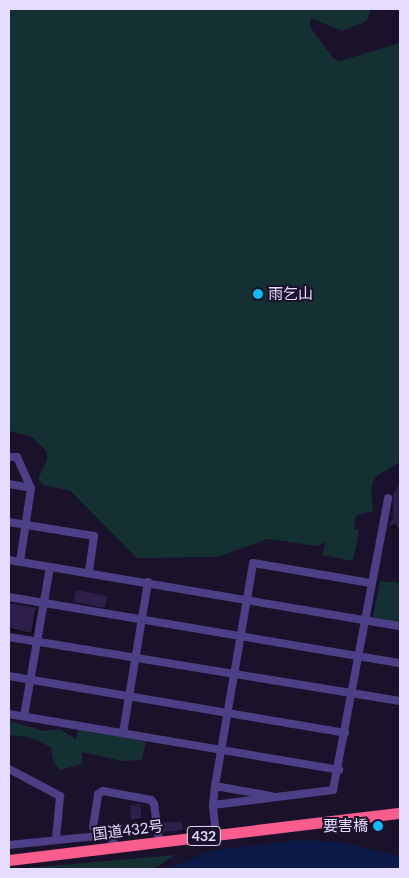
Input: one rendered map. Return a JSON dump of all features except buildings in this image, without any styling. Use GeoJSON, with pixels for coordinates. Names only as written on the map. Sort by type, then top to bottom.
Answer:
{"type":"FeatureCollection","features":[{"type":"Feature","properties":{"kind":"highway","name":"国道432号"},"geometry":{"type":"LineString","coordinates":[[9,860],[400,813]]}},
{"type":"Feature","properties":{"kind":"street"},"geometry":{"type":"LineString","coordinates":[[9,457],[17,457],[31,488],[20,562]]}},
{"type":"Feature","properties":{"kind":"street"},"geometry":{"type":"LineString","coordinates":[[9,484],[31,488]]}},
{"type":"Feature","properties":{"kind":"street"},"geometry":{"type":"LineString","coordinates":[[213,805],[330,792],[336,786],[370,583],[388,498]]}},
{"type":"Feature","properties":{"kind":"street"},"geometry":{"type":"LineString","coordinates":[[9,522],[94,536],[89,572]]}},
{"type":"Feature","properties":{"kind":"street"},"geometry":{"type":"LineString","coordinates":[[9,560],[400,626]]}},
{"type":"Feature","properties":{"kind":"street"},"geometry":{"type":"LineString","coordinates":[[216,835],[213,805],[215,786],[253,563],[370,583]]}},
{"type":"Feature","properties":{"kind":"street"},"geometry":{"type":"LineString","coordinates":[[24,716],[50,567]]}},
{"type":"Feature","properties":{"kind":"street"},"geometry":{"type":"LineString","coordinates":[[123,733],[148,582]]}},
{"type":"Feature","properties":{"kind":"street"},"geometry":{"type":"LineString","coordinates":[[9,597],[400,663]]}},
{"type":"Feature","properties":{"kind":"street"},"geometry":{"type":"LineString","coordinates":[[9,637],[400,701]]}},
{"type":"Feature","properties":{"kind":"street"},"geometry":{"type":"LineString","coordinates":[[9,676],[345,733]]}},
{"type":"Feature","properties":{"kind":"street"},"geometry":{"type":"LineString","coordinates":[[9,714],[339,770]]}},
{"type":"Feature","properties":{"kind":"street"},"geometry":{"type":"LineString","coordinates":[[9,769],[60,796],[56,839]]}},
{"type":"Feature","properties":{"kind":"street"},"geometry":{"type":"LineString","coordinates":[[215,786],[282,797]]}},
{"type":"Feature","properties":{"kind":"street"},"geometry":{"type":"LineString","coordinates":[[93,827],[98,794],[104,791],[151,800],[154,804],[159,841]]}},
{"type":"Feature","properties":{"kind":"street"},"geometry":{"type":"LineString","coordinates":[[9,845],[108,835],[116,846]]}},
{"type":"Feature","properties":{"kind":"green space"},"geometry":{"type":"Polygon","coordinates":[[[9,9],[371,9],[367,21],[342,31],[311,18],[310,27],[334,59],[340,61],[400,43],[400,462],[375,477],[371,488],[373,511],[357,515],[355,519],[354,529],[359,530],[353,561],[322,555],[326,542],[317,546],[267,539],[218,557],[137,558],[71,491],[43,485],[38,479],[47,460],[47,452],[33,437],[9,431],[9,9]]]}},
{"type":"Feature","properties":{"kind":"green space"},"geometry":{"type":"Polygon","coordinates":[[[380,581],[400,583],[400,623],[373,617],[380,581]]]}},
{"type":"Feature","properties":{"kind":"green space"},"geometry":{"type":"Polygon","coordinates":[[[9,721],[44,731],[60,729],[76,740],[78,728],[146,741],[142,760],[122,761],[82,752],[82,764],[60,770],[54,763],[51,747],[29,737],[9,735],[9,721]]]}},
{"type":"Feature","properties":{"kind":"green space"},"geometry":{"type":"Polygon","coordinates":[[[175,855],[153,869],[16,869],[175,855]]]}},
{"type":"Feature","properties":{"kind":"water"},"geometry":{"type":"Polygon","coordinates":[[[300,840],[341,842],[400,856],[400,869],[165,869],[215,850],[300,840]]]}},
{"type":"Feature","properties":{"kind":"place","name":"雨乞山"},"geometry":{"type":"Point","coordinates":[258,294]}},
{"type":"Feature","properties":{"kind":"place","name":"要害橋"},"geometry":{"type":"Point","coordinates":[378,826]}}]}
